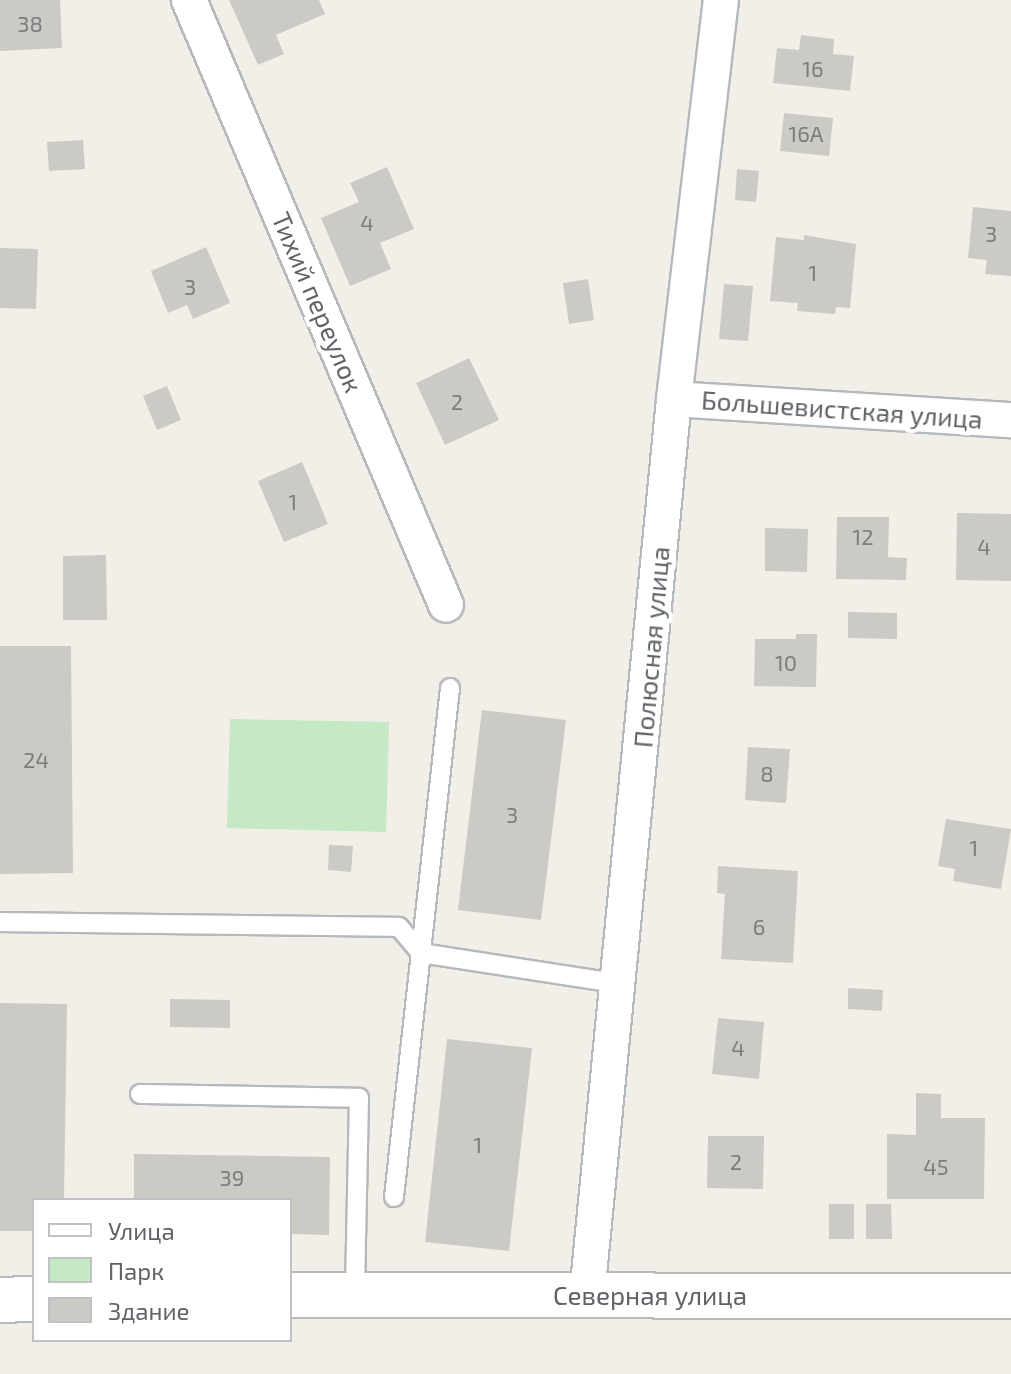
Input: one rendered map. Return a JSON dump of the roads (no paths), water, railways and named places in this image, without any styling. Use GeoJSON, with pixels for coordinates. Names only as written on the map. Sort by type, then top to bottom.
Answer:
{"type":"FeatureCollection","features":[{"type":"Feature","properties":{"kind":"street","name":"Тихий переулок"},"geometry":{"type":"LineString","coordinates":[[189,0],[446,605]]}},
{"type":"Feature","properties":{"kind":"street","name":"Полюсная улица"},"geometry":{"type":"LineString","coordinates":[[587,1295],[621,984],[674,399],[721,0]]}},
{"type":"Feature","properties":{"kind":"street","name":"Большевистская улица"},"geometry":{"type":"LineString","coordinates":[[674,399],[1011,420]]}},
{"type":"Feature","properties":{"kind":"street","name":"Северная улица"},"geometry":{"type":"LineString","coordinates":[[292,1295],[1011,1296]]}},
{"type":"Feature","properties":{"kind":"street"},"geometry":{"type":"LineString","coordinates":[[0,1300],[32,1299]]}},
{"type":"Feature","properties":{"kind":"lane"},"geometry":{"type":"LineString","coordinates":[[394,1197],[450,688]]}},
{"type":"Feature","properties":{"kind":"lane"},"geometry":{"type":"LineString","coordinates":[[0,922],[399,927],[421,953],[621,984]]}},
{"type":"Feature","properties":{"kind":"lane"},"geometry":{"type":"LineString","coordinates":[[140,1094],[359,1098],[355,1294]]}}]}
